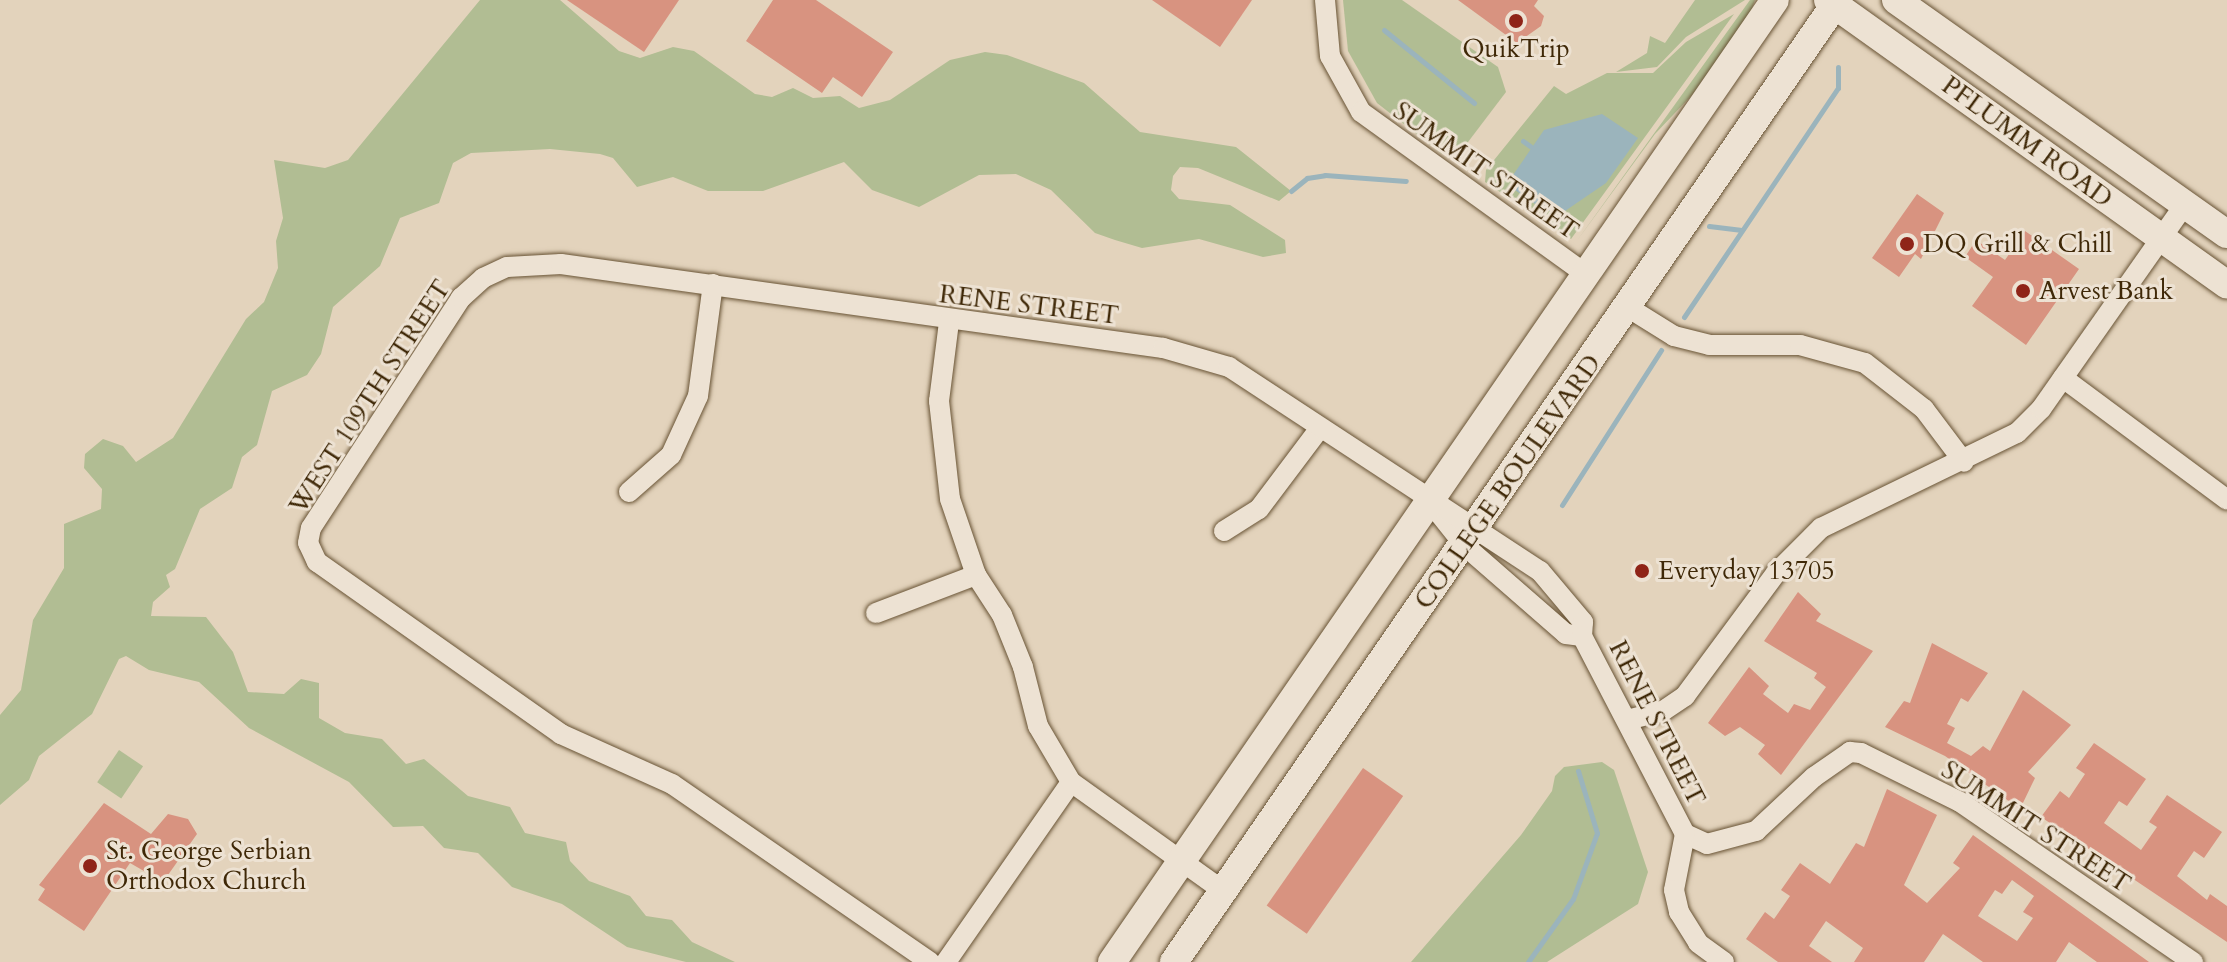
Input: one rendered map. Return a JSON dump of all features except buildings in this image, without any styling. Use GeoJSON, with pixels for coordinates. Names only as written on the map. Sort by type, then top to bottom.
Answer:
{"type":"FeatureCollection","features":[{"type":"Feature","properties":{"kind":"main road","name":"COLLEGE BOULEVARD"},"geometry":{"type":"LineString","coordinates":[[1112,962],[1775,0]]}},
{"type":"Feature","properties":{"kind":"main road","name":"PFLUMM ROAD"},"geometry":{"type":"LineString","coordinates":[[1896,0],[2227,234]]}},
{"type":"Feature","properties":{"kind":"main road","name":"COLLEGE BOULEVARD"},"geometry":{"type":"LineString","coordinates":[[1174,962],[1629,308],[1834,2]]}},
{"type":"Feature","properties":{"kind":"main road","name":"PFLUMM ROAD"},"geometry":{"type":"LineString","coordinates":[[1834,2],[2227,285]]}},
{"type":"Feature","properties":{"kind":"street","name":"SUMMIT STREET"},"geometry":{"type":"LineString","coordinates":[[1324,10],[1330,56],[1361,112],[1586,274]]}},
{"type":"Feature","properties":{"kind":"street"},"geometry":{"type":"LineString","coordinates":[[1627,720],[1663,711],[1685,696],[1791,554],[1821,528],[1964,462],[2017,433],[2063,378],[2185,204]]}},
{"type":"Feature","properties":{"kind":"street","name":"WEST 109TH STREET"},"geometry":{"type":"LineString","coordinates":[[713,284],[532,262],[483,278],[461,298],[351,464],[308,543],[317,562],[510,700],[561,734],[672,784],[930,962]]}},
{"type":"Feature","properties":{"kind":"street"},"geometry":{"type":"LineString","coordinates":[[629,492],[671,455],[698,396],[713,284]]}},
{"type":"Feature","properties":{"kind":"street","name":"RENE STREET"},"geometry":{"type":"LineString","coordinates":[[713,284],[949,322],[1198,357],[1257,382],[1430,502],[1472,536],[1566,634],[1582,636]]}},
{"type":"Feature","properties":{"kind":"street"},"geometry":{"type":"LineString","coordinates":[[1629,308],[1674,336],[1709,345],[1800,345],[1865,363],[1924,409],[1964,462]]}},
{"type":"Feature","properties":{"kind":"street"},"geometry":{"type":"LineString","coordinates":[[949,322],[940,437],[950,499],[976,575],[1002,615],[1038,726],[1071,782],[1223,891]]}},
{"type":"Feature","properties":{"kind":"street"},"geometry":{"type":"LineString","coordinates":[[2063,378],[2227,500]]}},
{"type":"Feature","properties":{"kind":"street"},"geometry":{"type":"LineString","coordinates":[[1224,531],[1259,509],[1320,428]]}},
{"type":"Feature","properties":{"kind":"street","name":"RENE STREET"},"geometry":{"type":"LineString","coordinates":[[1472,536],[1540,571],[1583,622],[1582,636],[1685,834]]}},
{"type":"Feature","properties":{"kind":"street"},"geometry":{"type":"LineString","coordinates":[[876,613],[976,575]]}},
{"type":"Feature","properties":{"kind":"street","name":"SUMMIT STREET"},"geometry":{"type":"LineString","coordinates":[[1685,834],[1707,844],[1756,831],[1814,777],[1850,752],[1861,753],[1960,802],[2193,962]]}},
{"type":"Feature","properties":{"kind":"street"},"geometry":{"type":"LineString","coordinates":[[946,962],[1071,782]]}},
{"type":"Feature","properties":{"kind":"street"},"geometry":{"type":"LineString","coordinates":[[1685,834],[1674,890],[1679,912],[1698,943],[1724,962]]}},
{"type":"Feature","properties":{"kind":"green space"},"geometry":{"type":"Polygon","coordinates":[[[480,0],[560,0],[619,51],[640,58],[673,47],[694,51],[755,94],[772,97],[793,88],[813,98],[840,96],[859,108],[890,100],[950,60],[985,52],[1007,55],[1084,83],[1140,132],[1236,147],[1291,191],[1279,201],[1198,168],[1180,167],[1173,176],[1171,190],[1179,199],[1230,205],[1285,240],[1286,253],[1263,257],[1199,239],[1142,248],[1115,240],[1095,233],[1051,190],[1016,174],[979,175],[919,207],[872,190],[844,162],[763,191],[708,191],[673,177],[637,187],[613,158],[600,154],[550,149],[471,153],[453,163],[439,203],[400,218],[380,266],[333,307],[321,354],[307,375],[272,391],[257,445],[242,457],[232,488],[200,509],[175,569],[166,575],[170,587],[153,602],[151,616],[206,617],[233,652],[248,692],[284,694],[301,679],[319,683],[319,718],[345,733],[382,739],[406,764],[424,759],[468,796],[510,807],[525,833],[566,842],[570,861],[589,881],[630,896],[646,916],[672,920],[692,942],[735,962],[686,962],[627,947],[562,904],[512,887],[478,853],[444,848],[423,826],[393,827],[349,782],[249,728],[199,682],[149,670],[126,656],[119,659],[92,714],[39,756],[29,780],[0,805],[0,715],[21,690],[33,620],[64,568],[64,524],[101,509],[102,489],[84,468],[85,454],[103,439],[123,446],[136,462],[173,438],[246,319],[264,302],[278,268],[276,241],[283,218],[274,160],[325,168],[348,160],[480,0]]]}},
{"type":"Feature","properties":{"kind":"green space"},"geometry":{"type":"Polygon","coordinates":[[[1343,0],[1402,0],[1498,67],[1506,92],[1465,146],[1442,154],[1377,103],[1348,51],[1343,0]]]}},
{"type":"Feature","properties":{"kind":"green space"},"geometry":{"type":"Polygon","coordinates":[[[1695,0],[1745,0],[1686,37],[1657,67],[1616,72],[1647,53],[1650,36],[1665,43],[1695,0]]]}},
{"type":"Feature","properties":{"kind":"green space"},"geometry":{"type":"Polygon","coordinates":[[[1750,0],[1755,0],[1751,11],[1692,95],[1655,134],[1576,242],[1750,0]]]}},
{"type":"Feature","properties":{"kind":"green space"},"geometry":{"type":"Polygon","coordinates":[[[1734,14],[1571,239],[1485,182],[1486,170],[1554,86],[1566,94],[1607,73],[1653,73],[1686,42],[1734,14]]]}},
{"type":"Feature","properties":{"kind":"green space"},"geometry":{"type":"Polygon","coordinates":[[[119,750],[143,766],[121,799],[97,782],[119,750]]]}},
{"type":"Feature","properties":{"kind":"green space"},"geometry":{"type":"Polygon","coordinates":[[[1602,762],[1614,770],[1648,872],[1638,904],[1547,962],[1411,962],[1521,835],[1552,791],[1555,776],[1564,767],[1602,762]]]}},
{"type":"Feature","properties":{"kind":"water"},"geometry":{"type":"Polygon","coordinates":[[[1602,114],[1638,138],[1606,183],[1565,211],[1545,211],[1515,190],[1511,178],[1544,130],[1602,114]]]}},
{"type":"Feature","properties":{"kind":"waterway"},"geometry":{"type":"LineString","coordinates":[[1384,30],[1474,103]]}},
{"type":"Feature","properties":{"kind":"waterway"},"geometry":{"type":"LineString","coordinates":[[1684,317],[1838,88],[1838,67]]}},
{"type":"Feature","properties":{"kind":"waterway"},"geometry":{"type":"LineString","coordinates":[[1523,141],[1530,146]]}},
{"type":"Feature","properties":{"kind":"waterway"},"geometry":{"type":"LineString","coordinates":[[1291,191],[1307,178],[1325,175],[1406,181]]}},
{"type":"Feature","properties":{"kind":"waterway"},"geometry":{"type":"LineString","coordinates":[[1709,226],[1740,230]]}},
{"type":"Feature","properties":{"kind":"waterway"},"geometry":{"type":"LineString","coordinates":[[1562,505],[1661,350]]}},
{"type":"Feature","properties":{"kind":"waterway"},"geometry":{"type":"LineString","coordinates":[[1528,962],[1573,899],[1597,833],[1578,771]]}},
{"type":"Feature","properties":{"kind":"place","name":"QuikTrip"},"geometry":{"type":"Point","coordinates":[1516,21]}},
{"type":"Feature","properties":{"kind":"place","name":"DQ Grill & Chill"},"geometry":{"type":"Point","coordinates":[1907,244]}},
{"type":"Feature","properties":{"kind":"place","name":"Arvest Bank"},"geometry":{"type":"Point","coordinates":[2023,291]}},
{"type":"Feature","properties":{"kind":"place","name":"Everyday 13705"},"geometry":{"type":"Point","coordinates":[1642,571]}},
{"type":"Feature","properties":{"kind":"place","name":"St. George Serbian Orthodox Church"},"geometry":{"type":"Point","coordinates":[90,866]}}]}
